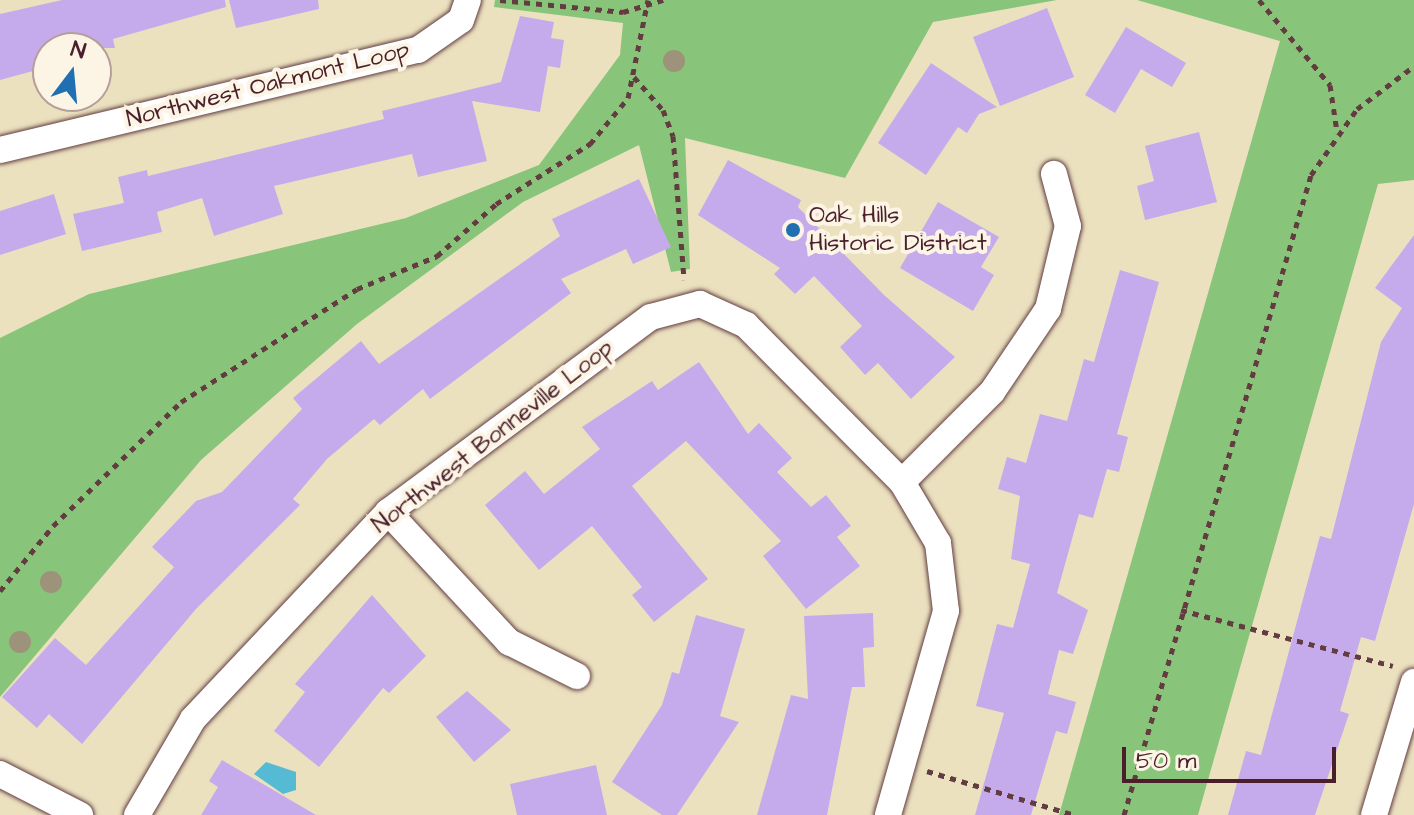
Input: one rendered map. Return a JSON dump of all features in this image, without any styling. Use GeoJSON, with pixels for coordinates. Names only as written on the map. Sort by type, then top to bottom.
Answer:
{"type":"FeatureCollection","features":[{"type":"Feature","properties":{"kind":"street","name":"Northwest Oakmont Loop"},"geometry":{"type":"LineString","coordinates":[[0,150],[418,50],[461,20],[468,0]]}},
{"type":"Feature","properties":{"kind":"street"},"geometry":{"type":"LineString","coordinates":[[902,482],[992,392],[1048,309],[1068,226],[1054,174]]}},
{"type":"Feature","properties":{"kind":"street"},"geometry":{"type":"LineString","coordinates":[[686,305],[713,307],[746,325],[902,482],[938,543],[946,611],[888,815]]}},
{"type":"Feature","properties":{"kind":"street","name":"Northwest Bonneville Loop"},"geometry":{"type":"LineString","coordinates":[[137,815],[193,719],[388,512],[651,317],[686,305]]}},
{"type":"Feature","properties":{"kind":"street"},"geometry":{"type":"LineString","coordinates":[[388,512],[509,642],[577,676]]}},
{"type":"Feature","properties":{"kind":"street"},"geometry":{"type":"LineString","coordinates":[[1374,815],[1407,675]]}},
{"type":"Feature","properties":{"kind":"street"},"geometry":{"type":"LineString","coordinates":[[0,774],[80,815]]}},
{"type":"Feature","properties":{"kind":"path"},"geometry":{"type":"LineString","coordinates":[[500,0],[623,12],[663,0]]}},
{"type":"Feature","properties":{"kind":"path"},"geometry":{"type":"LineString","coordinates":[[1259,0],[1330,85],[1337,132]]}},
{"type":"Feature","properties":{"kind":"path"},"geometry":{"type":"LineString","coordinates":[[0,591],[53,526],[181,402],[357,289],[437,256],[514,191],[590,144],[613,123],[634,77],[647,3]]}},
{"type":"Feature","properties":{"kind":"path"},"geometry":{"type":"LineString","coordinates":[[1124,815],[1305,189],[1337,132],[1414,66]]}},
{"type":"Feature","properties":{"kind":"path"},"geometry":{"type":"LineString","coordinates":[[634,77],[663,110],[673,136],[686,305]]}},
{"type":"Feature","properties":{"kind":"path"},"geometry":{"type":"LineString","coordinates":[[1181,610],[1407,675]]}},
{"type":"Feature","properties":{"kind":"path"},"geometry":{"type":"LineString","coordinates":[[903,765],[1075,815]]}},
{"type":"Feature","properties":{"kind":"green space"},"geometry":{"type":"Polygon","coordinates":[[[495,0],[1057,0],[933,22],[845,178],[685,138],[690,269],[671,272],[639,145],[523,202],[357,324],[201,460],[0,697],[0,338],[89,294],[406,218],[539,165],[620,55],[623,23],[494,7],[495,0]]]}},
{"type":"Feature","properties":{"kind":"green space"},"geometry":{"type":"Polygon","coordinates":[[[1137,0],[1414,0],[1414,180],[1378,184],[1198,815],[1059,815],[1280,41],[1137,0]]]}},
{"type":"Feature","properties":{"kind":"water"},"geometry":{"type":"Polygon","coordinates":[[[266,762],[296,772],[296,790],[283,794],[254,774],[266,762]]]}},
{"type":"Feature","properties":{"kind":"building"},"geometry":{"type":"Polygon","coordinates":[[[62,0],[225,0],[226,7],[113,39],[115,48],[112,48],[112,32],[32,32],[32,71],[0,80],[0,14],[62,0]]]}},
{"type":"Feature","properties":{"kind":"building"},"geometry":{"type":"Polygon","coordinates":[[[229,0],[318,0],[319,9],[236,28],[229,0]]]}},
{"type":"Feature","properties":{"kind":"building"},"geometry":{"type":"Polygon","coordinates":[[[1047,8],[1074,77],[1000,106],[973,37],[1047,8]]]}},
{"type":"Feature","properties":{"kind":"building"},"geometry":{"type":"Polygon","coordinates":[[[520,16],[554,22],[551,38],[564,40],[560,68],[548,66],[540,112],[472,101],[487,161],[418,177],[412,154],[274,186],[283,214],[214,236],[202,198],[157,212],[162,232],[82,251],[73,214],[124,203],[118,177],[147,170],[148,176],[384,119],[382,111],[501,82],[520,16]]]}},
{"type":"Feature","properties":{"kind":"building"},"geometry":{"type":"Polygon","coordinates":[[[1126,27],[1186,63],[1172,87],[1141,69],[1115,113],[1085,95],[1126,27]]]}},
{"type":"Feature","properties":{"kind":"building"},"geometry":{"type":"Polygon","coordinates":[[[931,63],[997,107],[979,114],[967,133],[958,127],[926,175],[878,143],[931,63]]]}},
{"type":"Feature","properties":{"kind":"building"},"geometry":{"type":"Polygon","coordinates":[[[1199,132],[1217,202],[1145,220],[1137,186],[1154,181],[1145,146],[1199,132]]]}},
{"type":"Feature","properties":{"kind":"building"},"geometry":{"type":"Polygon","coordinates":[[[728,160],[801,200],[798,207],[884,295],[955,357],[911,399],[878,363],[865,375],[840,347],[862,326],[814,276],[795,294],[774,274],[780,268],[698,215],[728,160]]]}},
{"type":"Feature","properties":{"kind":"building"},"geometry":{"type":"Polygon","coordinates":[[[639,179],[671,247],[633,264],[626,249],[561,279],[571,293],[430,399],[423,389],[380,425],[374,419],[327,459],[293,499],[300,505],[196,609],[82,744],[49,714],[37,728],[2,697],[55,638],[86,665],[174,567],[152,547],[196,501],[222,492],[302,409],[293,398],[361,341],[379,364],[560,236],[552,219],[639,179]]]}},
{"type":"Feature","properties":{"kind":"building"},"geometry":{"type":"Polygon","coordinates":[[[54,194],[66,234],[0,255],[0,211],[54,194]]]}},
{"type":"Feature","properties":{"kind":"building"},"geometry":{"type":"Polygon","coordinates":[[[938,202],[999,237],[981,267],[994,275],[973,311],[900,268],[938,202]]]}},
{"type":"Feature","properties":{"kind":"building"},"geometry":{"type":"Polygon","coordinates":[[[1414,235],[1414,504],[1375,641],[1361,637],[1340,711],[1349,714],[1315,815],[1228,815],[1246,751],[1261,755],[1320,536],[1331,539],[1381,342],[1402,308],[1375,288],[1414,235]]]}},
{"type":"Feature","properties":{"kind":"building"},"geometry":{"type":"Polygon","coordinates":[[[1120,270],[1159,282],[1117,434],[1128,437],[1119,472],[1107,469],[1093,518],[1079,514],[1057,593],[1088,610],[1073,654],[1059,650],[1048,694],[1076,702],[1067,734],[1056,731],[1031,815],[975,815],[1004,713],[976,706],[997,624],[1013,628],[1030,564],[1011,559],[1020,496],[998,489],[1007,457],[1026,463],[1040,414],[1067,421],[1084,359],[1094,362],[1120,270]]]}},
{"type":"Feature","properties":{"kind":"building"},"geometry":{"type":"Polygon","coordinates":[[[699,362],[748,434],[759,423],[792,458],[777,472],[811,507],[826,495],[851,526],[837,537],[860,566],[806,609],[763,556],[781,541],[686,441],[632,486],[708,579],[654,622],[632,595],[642,587],[592,526],[539,570],[485,505],[525,471],[544,494],[600,449],[582,427],[652,381],[658,390],[699,362]]]}},
{"type":"Feature","properties":{"kind":"building"},"geometry":{"type":"Polygon","coordinates":[[[372,595],[426,656],[389,693],[383,688],[319,767],[274,731],[305,692],[295,684],[372,595]]]}},
{"type":"Feature","properties":{"kind":"building"},"geometry":{"type":"Polygon","coordinates":[[[873,613],[874,647],[863,648],[865,687],[852,687],[827,815],[757,815],[791,695],[808,699],[804,616],[873,613]]]}},
{"type":"Feature","properties":{"kind":"building"},"geometry":{"type":"Polygon","coordinates":[[[696,615],[745,629],[720,716],[739,722],[677,815],[662,815],[612,782],[662,705],[672,672],[679,674],[696,615]]]}},
{"type":"Feature","properties":{"kind":"building"},"geometry":{"type":"Polygon","coordinates":[[[467,691],[511,730],[474,762],[436,717],[467,691]]]}},
{"type":"Feature","properties":{"kind":"building"},"geometry":{"type":"Polygon","coordinates":[[[222,760],[316,815],[201,815],[218,787],[209,781],[222,760]]]}},
{"type":"Feature","properties":{"kind":"building"},"geometry":{"type":"Polygon","coordinates":[[[596,765],[607,815],[517,815],[510,784],[596,765]]]}},
{"type":"Feature","properties":{"kind":"place","name":"Oak Hills Historic District"},"geometry":{"type":"Point","coordinates":[793,230]}}]}
